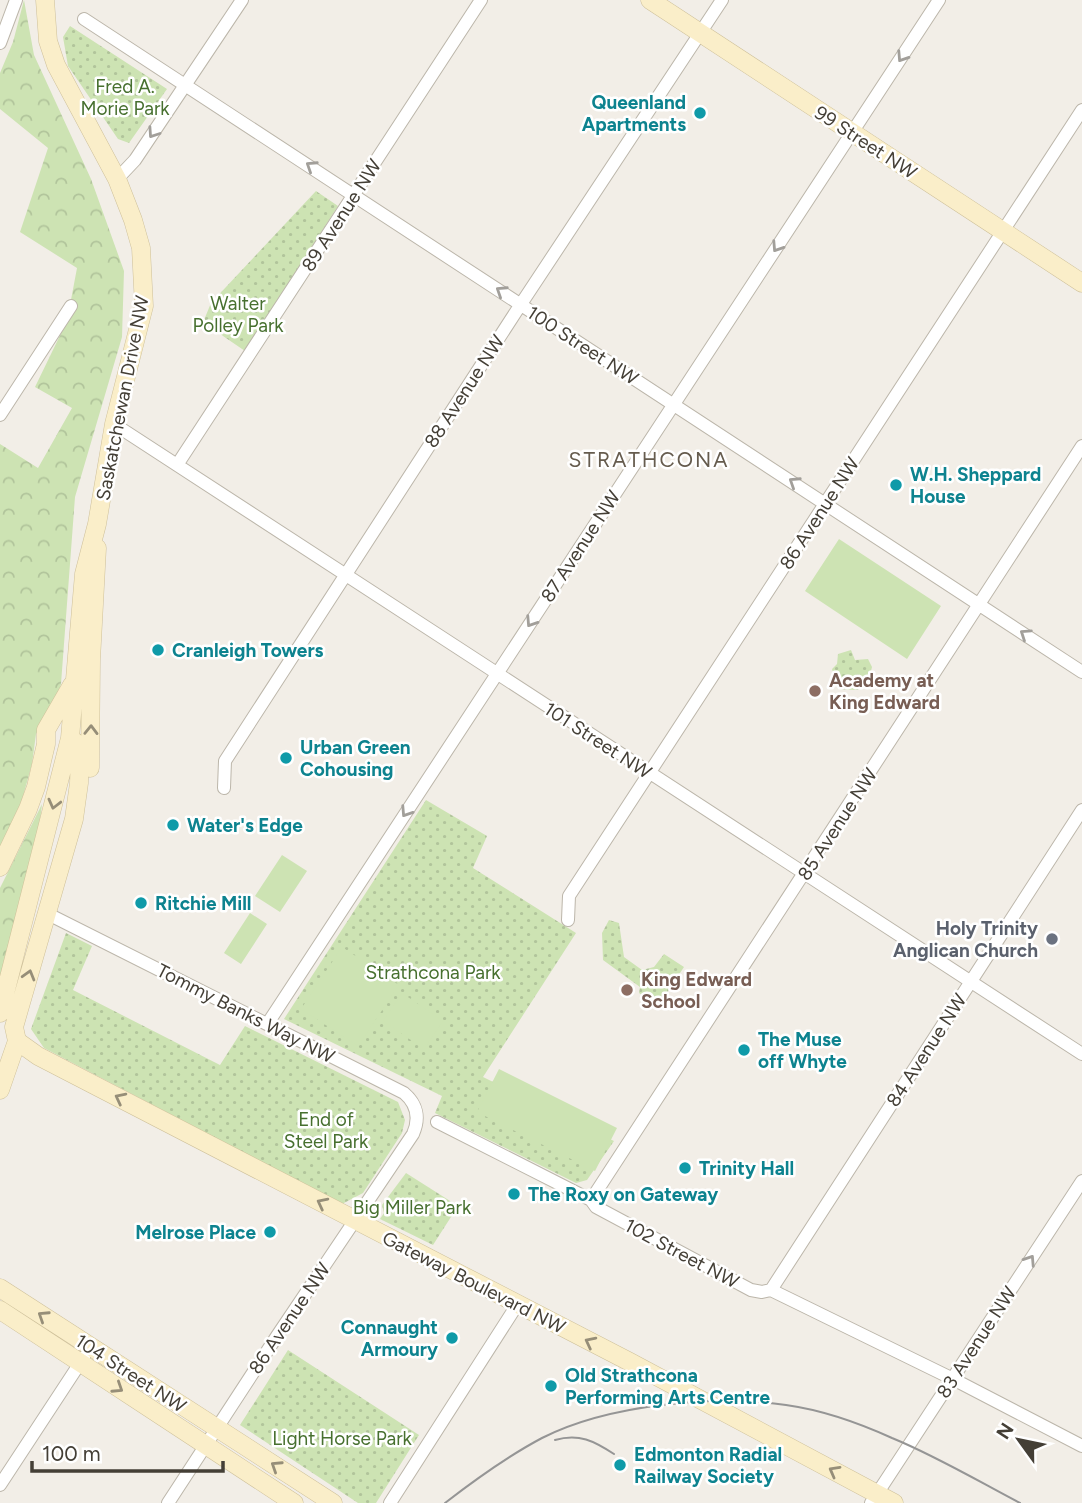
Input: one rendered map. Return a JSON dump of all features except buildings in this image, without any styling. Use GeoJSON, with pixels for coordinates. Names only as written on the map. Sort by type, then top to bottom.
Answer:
{"type":"FeatureCollection","features":[{"type":"Feature","properties":{"kind":"main road","name":"Saskatchewan Drive NW"},"geometry":{"type":"LineString","coordinates":[[0,1013],[70,738],[84,574],[97,524],[114,424],[145,306],[141,248],[117,179],[56,65],[48,41],[45,0]]}},
{"type":"Feature","properties":{"kind":"main road","name":"99 Street NW"},"geometry":{"type":"LineString","coordinates":[[650,0],[1082,284]]}},
{"type":"Feature","properties":{"kind":"main road","name":"Saskatchewan Drive NW"},"geometry":{"type":"LineString","coordinates":[[0,1090],[17,1041],[14,1027],[46,913],[74,819],[89,781],[91,660],[98,572],[97,524]]}},
{"type":"Feature","properties":{"kind":"main road"},"geometry":{"type":"LineString","coordinates":[[0,867],[28,809],[46,744],[46,730],[65,700],[76,675]]}},
{"type":"Feature","properties":{"kind":"main road"},"geometry":{"type":"LineString","coordinates":[[46,744],[56,736],[70,738]]}},
{"type":"Feature","properties":{"kind":"main road","name":"Saskatchewan Drive NW"},"geometry":{"type":"LineString","coordinates":[[70,738],[75,742],[80,755],[74,819]]}},
{"type":"Feature","properties":{"kind":"main road"},"geometry":{"type":"LineString","coordinates":[[0,1060],[17,1041]]}},
{"type":"Feature","properties":{"kind":"main road","name":"Gateway Boulevard NW"},"geometry":{"type":"LineString","coordinates":[[17,1041],[38,1056],[733,1416],[874,1499],[894,1503]]}},
{"type":"Feature","properties":{"kind":"main road","name":"104 Street NW"},"geometry":{"type":"LineString","coordinates":[[0,1288],[333,1503]]}},
{"type":"Feature","properties":{"kind":"main road","name":"104 Street NW"},"geometry":{"type":"LineString","coordinates":[[0,1310],[294,1503]]}},
{"type":"Feature","properties":{"kind":"street"},"geometry":{"type":"LineString","coordinates":[[0,43],[16,0]]}},
{"type":"Feature","properties":{"kind":"street"},"geometry":{"type":"LineString","coordinates":[[117,179],[135,160],[242,0]]}},
{"type":"Feature","properties":{"kind":"street","name":"89 Avenue NW"},"geometry":{"type":"LineString","coordinates":[[177,465],[481,0]]}},
{"type":"Feature","properties":{"kind":"street","name":"88 Avenue NW"},"geometry":{"type":"LineString","coordinates":[[224,788],[225,761],[722,0]]}},
{"type":"Feature","properties":{"kind":"street","name":"87 Avenue NW"},"geometry":{"type":"LineString","coordinates":[[268,1023],[939,0]]}},
{"type":"Feature","properties":{"kind":"street","name":"100 Street NW"},"geometry":{"type":"LineString","coordinates":[[84,19],[1082,672]]}},
{"type":"Feature","properties":{"kind":"street","name":"86 Avenue NW"},"geometry":{"type":"LineString","coordinates":[[568,920],[569,896],[1082,110]]}},
{"type":"Feature","properties":{"kind":"street"},"geometry":{"type":"LineString","coordinates":[[0,415],[71,306]]}},
{"type":"Feature","properties":{"kind":"street","name":"101 Street NW"},"geometry":{"type":"LineString","coordinates":[[114,424],[1082,1054]]}},
{"type":"Feature","properties":{"kind":"street","name":"85 Avenue NW"},"geometry":{"type":"LineString","coordinates":[[591,1200],[1082,446]]}},
{"type":"Feature","properties":{"kind":"street","name":"84 Avenue NW"},"geometry":{"type":"LineString","coordinates":[[771,1290],[1082,810]]}},
{"type":"Feature","properties":{"kind":"street","name":"Tommy Banks Way NW"},"geometry":{"type":"LineString","coordinates":[[46,913],[404,1093],[417,1112],[418,1119],[413,1134]]}},
{"type":"Feature","properties":{"kind":"street","name":"102 Street NW"},"geometry":{"type":"LineString","coordinates":[[437,1122],[591,1200],[596,1207],[751,1290],[771,1290],[1082,1446]]}},
{"type":"Feature","properties":{"kind":"street","name":"86 Avenue NW"},"geometry":{"type":"LineString","coordinates":[[169,1503],[413,1134]]}},
{"type":"Feature","properties":{"kind":"street","name":"83 Avenue NW"},"geometry":{"type":"LineString","coordinates":[[874,1499],[1082,1181]]}},
{"type":"Feature","properties":{"kind":"street"},"geometry":{"type":"LineString","coordinates":[[390,1503],[517,1305]]}},
{"type":"Feature","properties":{"kind":"street"},"geometry":{"type":"LineString","coordinates":[[0,1485],[90,1347]]}},
{"type":"Feature","properties":{"kind":"green space"},"geometry":{"type":"Polygon","coordinates":[[[24,0],[34,55],[91,179],[124,271],[122,337],[75,497],[61,684],[57,698],[36,734],[32,764],[22,800],[0,848],[0,444],[38,468],[72,408],[35,387],[67,321],[77,268],[20,232],[48,148],[0,109],[0,73],[13,42],[24,0]]]}},
{"type":"Feature","properties":{"kind":"green space","name":"Fred A. Morie Park"},"geometry":{"type":"Polygon","coordinates":[[[70,26],[167,89],[129,143],[118,139],[68,66],[63,37],[70,26]]]}},
{"type":"Feature","properties":{"kind":"green space","name":"Walter Polley Park"},"geometry":{"type":"Polygon","coordinates":[[[316,191],[338,206],[245,351],[204,320],[211,303],[316,191]]]}},
{"type":"Feature","properties":{"kind":"green space"},"geometry":{"type":"Polygon","coordinates":[[[839,539],[941,606],[907,659],[805,591],[839,539]]]}},
{"type":"Feature","properties":{"kind":"green space"},"geometry":{"type":"Polygon","coordinates":[[[851,650],[855,660],[868,659],[872,667],[870,675],[862,680],[858,690],[838,689],[832,669],[837,664],[838,654],[851,650]]]}},
{"type":"Feature","properties":{"kind":"green space","name":"Strathcona Park"},"geometry":{"type":"Polygon","coordinates":[[[426,800],[487,836],[473,868],[576,933],[483,1077],[614,1141],[587,1180],[576,1183],[435,1113],[442,1096],[284,1019],[426,800]]]}},
{"type":"Feature","properties":{"kind":"green space"},"geometry":{"type":"Polygon","coordinates":[[[42,804],[38,839],[0,979],[0,888],[42,804]]]}},
{"type":"Feature","properties":{"kind":"green space"},"geometry":{"type":"Polygon","coordinates":[[[282,855],[307,871],[280,912],[255,896],[282,855]]]}},
{"type":"Feature","properties":{"kind":"green space"},"geometry":{"type":"Polygon","coordinates":[[[250,913],[267,924],[241,964],[224,953],[250,913]]]}},
{"type":"Feature","properties":{"kind":"green space"},"geometry":{"type":"Polygon","coordinates":[[[609,920],[619,923],[624,957],[642,970],[654,967],[664,954],[684,967],[658,1006],[639,993],[640,987],[603,960],[602,933],[609,920]]]}},
{"type":"Feature","properties":{"kind":"green space","name":"End of Steel Park"},"geometry":{"type":"Polygon","coordinates":[[[66,933],[92,946],[73,990],[220,1065],[245,1026],[398,1102],[405,1120],[402,1133],[363,1193],[342,1204],[44,1048],[31,1029],[66,933]]]}},
{"type":"Feature","properties":{"kind":"green space"},"geometry":{"type":"Polygon","coordinates":[[[342,947],[399,985],[358,1046],[301,1009],[342,947]]]}},
{"type":"Feature","properties":{"kind":"green space"},"geometry":{"type":"Polygon","coordinates":[[[402,993],[443,1021],[424,1049],[383,1021],[402,993]]]}},
{"type":"Feature","properties":{"kind":"green space"},"geometry":{"type":"Polygon","coordinates":[[[499,1069],[617,1128],[595,1171],[477,1112],[499,1069]]]}},
{"type":"Feature","properties":{"kind":"green space","name":"Big Miller Park"},"geometry":{"type":"Polygon","coordinates":[[[406,1173],[458,1206],[433,1245],[380,1219],[384,1213],[382,1205],[406,1173]]]}},
{"type":"Feature","properties":{"kind":"green space","name":"Light Horse Park"},"geometry":{"type":"Polygon","coordinates":[[[288,1350],[419,1435],[376,1503],[358,1503],[240,1425],[288,1350]]]}},
{"type":"Feature","properties":{"kind":"tram line"},"geometry":{"type":"LineString","coordinates":[[445,1503],[517,1452],[568,1427],[629,1410],[727,1401],[800,1407],[853,1422],[925,1453],[1020,1503]]}},
{"type":"Feature","properties":{"kind":"tram line"},"geometry":{"type":"LineString","coordinates":[[555,1440],[579,1438],[600,1445],[614,1454]]}},
{"type":"Feature","properties":{"kind":"place","name":"Queenland Apartments"},"geometry":{"type":"Point","coordinates":[700,113]}},
{"type":"Feature","properties":{"kind":"place","name":"W.H. Sheppard House"},"geometry":{"type":"Point","coordinates":[896,485]}},
{"type":"Feature","properties":{"kind":"place","name":"Cranleigh Towers"},"geometry":{"type":"Point","coordinates":[158,650]}},
{"type":"Feature","properties":{"kind":"place","name":"Academy at King Edward"},"geometry":{"type":"Point","coordinates":[815,691]}},
{"type":"Feature","properties":{"kind":"place","name":"Urban Green Cohousing"},"geometry":{"type":"Point","coordinates":[286,758]}},
{"type":"Feature","properties":{"kind":"place","name":"Water's Edge"},"geometry":{"type":"Point","coordinates":[173,825]}},
{"type":"Feature","properties":{"kind":"place","name":"Ritchie Mill"},"geometry":{"type":"Point","coordinates":[141,903]}},
{"type":"Feature","properties":{"kind":"place","name":"Holy Trinity Anglican Church"},"geometry":{"type":"Point","coordinates":[1052,939]}},
{"type":"Feature","properties":{"kind":"place","name":"King Edward School"},"geometry":{"type":"Point","coordinates":[627,990]}},
{"type":"Feature","properties":{"kind":"place","name":"The Muse off Whyte"},"geometry":{"type":"Point","coordinates":[744,1050]}},
{"type":"Feature","properties":{"kind":"place","name":"Trinity Hall"},"geometry":{"type":"Point","coordinates":[685,1168]}},
{"type":"Feature","properties":{"kind":"place","name":"The Roxy on Gateway"},"geometry":{"type":"Point","coordinates":[514,1194]}},
{"type":"Feature","properties":{"kind":"place","name":"Melrose Place"},"geometry":{"type":"Point","coordinates":[270,1232]}},
{"type":"Feature","properties":{"kind":"place","name":"Connaught Armoury"},"geometry":{"type":"Point","coordinates":[452,1338]}},
{"type":"Feature","properties":{"kind":"place","name":"Old Strathcona Performing Arts Centre"},"geometry":{"type":"Point","coordinates":[551,1386]}},
{"type":"Feature","properties":{"kind":"place","name":"Edmonton Radial Railway Society"},"geometry":{"type":"Point","coordinates":[620,1465]}},
{"type":"Feature","properties":{"kind":"district","name":"STRATHCONA"},"geometry":{"type":"Point","coordinates":[649,460]}}]}
